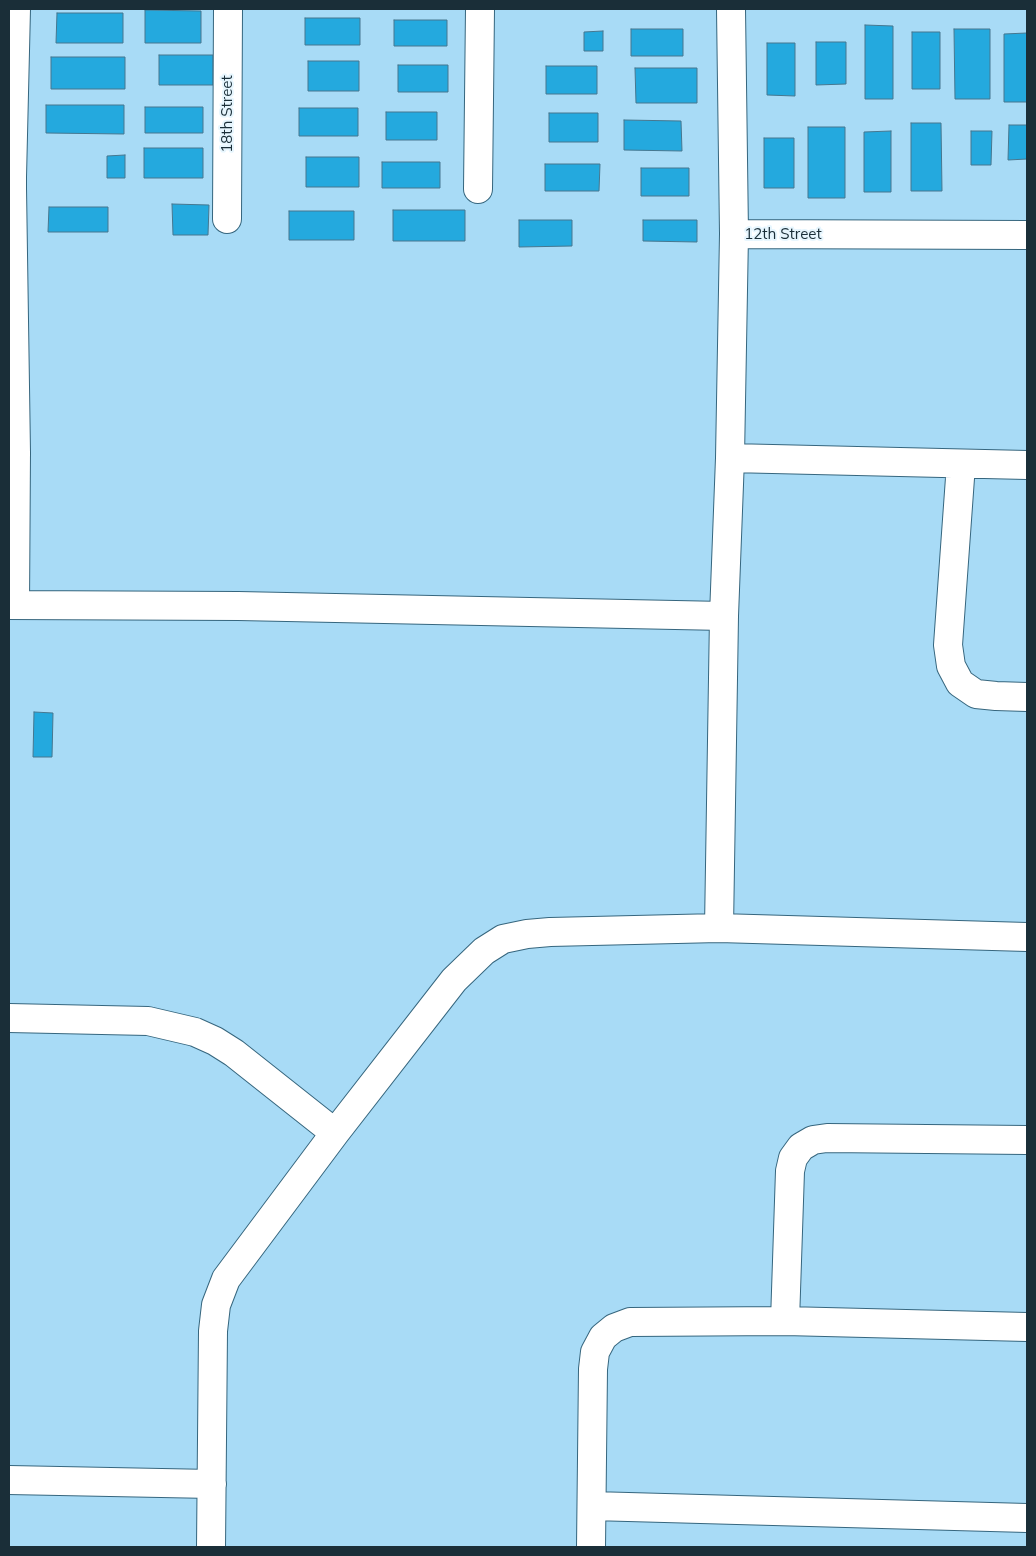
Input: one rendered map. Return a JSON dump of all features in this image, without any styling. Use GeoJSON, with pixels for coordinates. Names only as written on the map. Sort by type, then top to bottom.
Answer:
{"type":"FeatureCollection","features":[{"type":"Feature","properties":{"kind":"street"},"geometry":{"type":"LineString","coordinates":[[16,9],[10,191],[12,605],[238,606],[724,616]]}},
{"type":"Feature","properties":{"kind":"street","name":"18th Street"},"geometry":{"type":"LineString","coordinates":[[227,219],[228,9]]}},
{"type":"Feature","properties":{"kind":"street"},"geometry":{"type":"LineString","coordinates":[[478,189],[480,9]]}},
{"type":"Feature","properties":{"kind":"street","name":"12th Street"},"geometry":{"type":"LineString","coordinates":[[731,9],[734,234],[1027,235]]}},
{"type":"Feature","properties":{"kind":"street"},"geometry":{"type":"LineString","coordinates":[[719,928],[724,616],[730,458],[734,234]]}},
{"type":"Feature","properties":{"kind":"street"},"geometry":{"type":"LineString","coordinates":[[730,458],[1027,465]]}},
{"type":"Feature","properties":{"kind":"street"},"geometry":{"type":"LineString","coordinates":[[961,464],[948,645],[951,666],[960,683],[976,694],[1027,697]]}},
{"type":"Feature","properties":{"kind":"street"},"geometry":{"type":"LineString","coordinates":[[211,1547],[212,1340],[216,1305],[226,1279],[335,1133],[454,980],[484,951],[503,939],[526,934],[550,932],[719,928],[1027,937]]}},
{"type":"Feature","properties":{"kind":"street"},"geometry":{"type":"LineString","coordinates":[[9,1018],[148,1021],[195,1032],[215,1041],[234,1053],[335,1133]]}},
{"type":"Feature","properties":{"kind":"street"},"geometry":{"type":"LineString","coordinates":[[785,1321],[790,1171],[793,1158],[801,1147],[814,1140],[828,1138],[1027,1140]]}},
{"type":"Feature","properties":{"kind":"street"},"geometry":{"type":"LineString","coordinates":[[591,1547],[593,1369],[595,1352],[603,1337],[614,1328],[630,1322],[785,1321],[1027,1327]]}},
{"type":"Feature","properties":{"kind":"street"},"geometry":{"type":"LineString","coordinates":[[9,1480],[212,1484]]}},
{"type":"Feature","properties":{"kind":"street"},"geometry":{"type":"LineString","coordinates":[[592,1506],[1027,1518]]}},
{"type":"Feature","properties":{"kind":"building"},"geometry":{"type":"Polygon","coordinates":[[[145,10],[201,11],[201,43],[145,43],[145,10]]]}},
{"type":"Feature","properties":{"kind":"building"},"geometry":{"type":"Polygon","coordinates":[[[57,13],[123,13],[123,43],[56,43],[57,13]]]}},
{"type":"Feature","properties":{"kind":"building"},"geometry":{"type":"Polygon","coordinates":[[[305,18],[360,18],[360,45],[305,45],[305,18]]]}},
{"type":"Feature","properties":{"kind":"building"},"geometry":{"type":"Polygon","coordinates":[[[394,20],[447,20],[447,46],[394,46],[394,20]]]}},
{"type":"Feature","properties":{"kind":"building"},"geometry":{"type":"Polygon","coordinates":[[[865,25],[893,26],[893,99],[865,99],[865,25]]]}},
{"type":"Feature","properties":{"kind":"building"},"geometry":{"type":"Polygon","coordinates":[[[631,29],[683,29],[683,56],[631,56],[631,29]]]}},
{"type":"Feature","properties":{"kind":"building"},"geometry":{"type":"Polygon","coordinates":[[[954,29],[990,29],[990,99],[955,99],[954,29]]]}},
{"type":"Feature","properties":{"kind":"building"},"geometry":{"type":"Polygon","coordinates":[[[603,31],[603,51],[584,51],[584,32],[603,31]]]}},
{"type":"Feature","properties":{"kind":"building"},"geometry":{"type":"Polygon","coordinates":[[[912,32],[940,32],[940,89],[912,89],[912,32]]]}},
{"type":"Feature","properties":{"kind":"building"},"geometry":{"type":"Polygon","coordinates":[[[1027,33],[1027,102],[1004,102],[1004,34],[1027,33]]]}},
{"type":"Feature","properties":{"kind":"building"},"geometry":{"type":"Polygon","coordinates":[[[816,42],[846,42],[846,84],[816,85],[816,42]]]}},
{"type":"Feature","properties":{"kind":"building"},"geometry":{"type":"Polygon","coordinates":[[[767,43],[795,43],[795,96],[767,95],[767,43]]]}},
{"type":"Feature","properties":{"kind":"building"},"geometry":{"type":"Polygon","coordinates":[[[159,55],[213,55],[213,85],[159,85],[159,55]]]}},
{"type":"Feature","properties":{"kind":"building"},"geometry":{"type":"Polygon","coordinates":[[[51,57],[125,57],[125,89],[51,89],[51,57]]]}},
{"type":"Feature","properties":{"kind":"building"},"geometry":{"type":"Polygon","coordinates":[[[308,61],[359,61],[359,91],[308,91],[308,61]]]}},
{"type":"Feature","properties":{"kind":"building"},"geometry":{"type":"Polygon","coordinates":[[[398,65],[448,65],[448,92],[398,92],[398,65]]]}},
{"type":"Feature","properties":{"kind":"building"},"geometry":{"type":"Polygon","coordinates":[[[546,66],[597,66],[597,94],[546,94],[546,66]]]}},
{"type":"Feature","properties":{"kind":"building"},"geometry":{"type":"Polygon","coordinates":[[[635,68],[697,68],[697,103],[636,103],[635,68]]]}},
{"type":"Feature","properties":{"kind":"building"},"geometry":{"type":"Polygon","coordinates":[[[46,105],[124,105],[124,134],[46,133],[46,105]]]}},
{"type":"Feature","properties":{"kind":"building"},"geometry":{"type":"Polygon","coordinates":[[[145,107],[203,107],[203,133],[145,133],[145,107]]]}},
{"type":"Feature","properties":{"kind":"building"},"geometry":{"type":"Polygon","coordinates":[[[299,108],[358,108],[358,136],[299,136],[299,108]]]}},
{"type":"Feature","properties":{"kind":"building"},"geometry":{"type":"Polygon","coordinates":[[[386,112],[437,112],[437,140],[386,140],[386,112]]]}},
{"type":"Feature","properties":{"kind":"building"},"geometry":{"type":"Polygon","coordinates":[[[549,113],[598,113],[598,142],[549,142],[549,113]]]}},
{"type":"Feature","properties":{"kind":"building"},"geometry":{"type":"Polygon","coordinates":[[[624,120],[681,121],[682,151],[624,150],[624,120]]]}},
{"type":"Feature","properties":{"kind":"building"},"geometry":{"type":"Polygon","coordinates":[[[911,123],[941,123],[942,191],[911,191],[911,123]]]}},
{"type":"Feature","properties":{"kind":"building"},"geometry":{"type":"Polygon","coordinates":[[[1009,125],[1027,125],[1027,159],[1008,160],[1009,125]]]}},
{"type":"Feature","properties":{"kind":"building"},"geometry":{"type":"Polygon","coordinates":[[[808,127],[845,127],[845,198],[808,198],[808,127]]]}},
{"type":"Feature","properties":{"kind":"building"},"geometry":{"type":"Polygon","coordinates":[[[891,131],[891,192],[864,192],[864,132],[891,131]]]}},
{"type":"Feature","properties":{"kind":"building"},"geometry":{"type":"Polygon","coordinates":[[[971,131],[992,131],[991,165],[971,165],[971,131]]]}},
{"type":"Feature","properties":{"kind":"building"},"geometry":{"type":"Polygon","coordinates":[[[764,138],[794,138],[794,188],[764,188],[764,138]]]}},
{"type":"Feature","properties":{"kind":"building"},"geometry":{"type":"Polygon","coordinates":[[[144,148],[203,148],[203,178],[144,178],[144,148]]]}},
{"type":"Feature","properties":{"kind":"building"},"geometry":{"type":"Polygon","coordinates":[[[125,155],[125,178],[107,178],[107,156],[125,155]]]}},
{"type":"Feature","properties":{"kind":"building"},"geometry":{"type":"Polygon","coordinates":[[[306,157],[359,157],[359,187],[306,187],[306,157]]]}},
{"type":"Feature","properties":{"kind":"building"},"geometry":{"type":"Polygon","coordinates":[[[382,162],[440,162],[440,188],[382,188],[382,162]]]}},
{"type":"Feature","properties":{"kind":"building"},"geometry":{"type":"Polygon","coordinates":[[[545,164],[600,164],[599,191],[545,191],[545,164]]]}},
{"type":"Feature","properties":{"kind":"building"},"geometry":{"type":"Polygon","coordinates":[[[641,168],[689,168],[689,196],[641,196],[641,168]]]}},
{"type":"Feature","properties":{"kind":"building"},"geometry":{"type":"Polygon","coordinates":[[[172,204],[209,205],[208,235],[173,235],[172,204]]]}},
{"type":"Feature","properties":{"kind":"building"},"geometry":{"type":"Polygon","coordinates":[[[49,207],[108,207],[108,232],[48,232],[49,207]]]}},
{"type":"Feature","properties":{"kind":"building"},"geometry":{"type":"Polygon","coordinates":[[[393,210],[465,210],[465,241],[393,241],[393,210]]]}},
{"type":"Feature","properties":{"kind":"building"},"geometry":{"type":"Polygon","coordinates":[[[289,211],[354,211],[354,240],[289,240],[289,211]]]}},
{"type":"Feature","properties":{"kind":"building"},"geometry":{"type":"Polygon","coordinates":[[[519,220],[572,220],[572,246],[519,247],[519,220]]]}},
{"type":"Feature","properties":{"kind":"building"},"geometry":{"type":"Polygon","coordinates":[[[643,220],[697,220],[697,242],[643,241],[643,220]]]}},
{"type":"Feature","properties":{"kind":"building"},"geometry":{"type":"Polygon","coordinates":[[[34,712],[53,713],[52,757],[33,757],[34,712]]]}}]}
